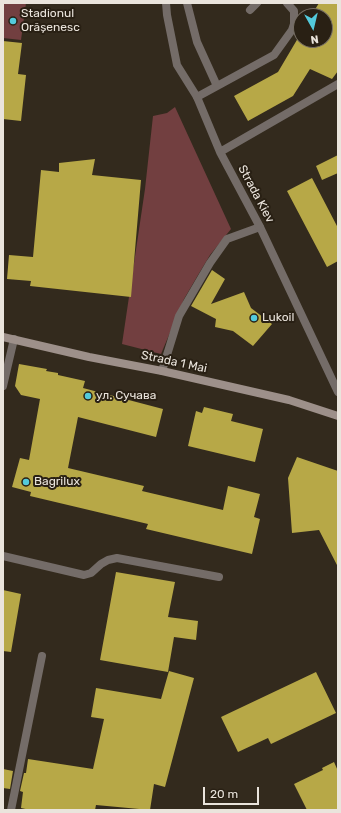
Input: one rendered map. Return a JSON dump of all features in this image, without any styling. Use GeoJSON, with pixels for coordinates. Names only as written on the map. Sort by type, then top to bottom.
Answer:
{"type":"FeatureCollection","features":[{"type":"Feature","properties":{"kind":"main road","name":"Strada 1 Mai"},"geometry":{"type":"LineString","coordinates":[[3,337],[290,400],[318,408],[338,416]]}},
{"type":"Feature","properties":{"kind":"street","name":"Strada Kiev"},"geometry":{"type":"LineString","coordinates":[[166,3],[177,66],[198,97],[220,152],[260,227],[338,392]]}},
{"type":"Feature","properties":{"kind":"street"},"geometry":{"type":"LineString","coordinates":[[187,3],[197,42],[217,86]]}},
{"type":"Feature","properties":{"kind":"street"},"geometry":{"type":"LineString","coordinates":[[250,10],[257,3]]}},
{"type":"Feature","properties":{"kind":"street"},"geometry":{"type":"LineString","coordinates":[[198,97],[274,55],[292,30],[294,24],[294,11],[287,3]]}},
{"type":"Feature","properties":{"kind":"street"},"geometry":{"type":"LineString","coordinates":[[220,152],[338,84]]}},
{"type":"Feature","properties":{"kind":"street"},"geometry":{"type":"LineString","coordinates":[[162,371],[179,316],[210,263],[227,239],[260,227]]}},
{"type":"Feature","properties":{"kind":"street"},"geometry":{"type":"LineString","coordinates":[[3,386],[14,339]]}},
{"type":"Feature","properties":{"kind":"street"},"geometry":{"type":"LineString","coordinates":[[3,556],[84,575],[91,573],[108,560],[117,558],[219,577]]}},
{"type":"Feature","properties":{"kind":"street"},"geometry":{"type":"LineString","coordinates":[[11,810],[42,656]]}},
{"type":"Feature","properties":{"kind":"shaded area","name":"Stadionul Orășenesc"},"geometry":{"type":"Polygon","coordinates":[[[3,3],[26,3],[21,40],[3,38],[3,3]]]}},
{"type":"Feature","properties":{"kind":"shaded area"},"geometry":{"type":"Polygon","coordinates":[[[175,107],[231,229],[210,255],[184,299],[161,354],[122,344],[145,189],[153,116],[167,113],[175,107]]]}},
{"type":"Feature","properties":{"kind":"building"},"geometry":{"type":"Polygon","coordinates":[[[319,3],[338,3],[338,71],[332,79],[310,69],[293,96],[248,121],[234,96],[278,72],[293,47],[293,48],[333,48],[333,8],[316,8],[319,3]]]}},
{"type":"Feature","properties":{"kind":"building"},"geometry":{"type":"Polygon","coordinates":[[[3,41],[22,43],[18,74],[26,75],[21,121],[3,119],[3,41]]]}},
{"type":"Feature","properties":{"kind":"building"},"geometry":{"type":"Polygon","coordinates":[[[338,155],[338,173],[322,180],[316,166],[338,155]]]}},
{"type":"Feature","properties":{"kind":"building"},"geometry":{"type":"Polygon","coordinates":[[[95,159],[92,175],[141,180],[131,297],[30,286],[31,281],[7,279],[9,255],[33,257],[41,170],[59,172],[59,163],[95,159]]]}},
{"type":"Feature","properties":{"kind":"building"},"geometry":{"type":"Polygon","coordinates":[[[312,178],[338,228],[338,261],[327,267],[287,191],[312,178]]]}},
{"type":"Feature","properties":{"kind":"building"},"geometry":{"type":"Polygon","coordinates":[[[212,270],[225,279],[211,304],[244,292],[251,308],[272,324],[253,346],[233,331],[215,327],[216,319],[191,306],[212,270]]]}},
{"type":"Feature","properties":{"kind":"building"},"geometry":{"type":"Polygon","coordinates":[[[19,364],[47,369],[46,371],[58,373],[58,375],[85,381],[83,388],[163,409],[156,437],[78,417],[68,468],[144,486],[142,491],[223,510],[228,486],[260,494],[254,517],[260,519],[252,554],[146,529],[148,524],[30,496],[31,492],[12,487],[20,458],[29,460],[40,399],[21,395],[15,386],[19,364]]]}},
{"type":"Feature","properties":{"kind":"building"},"geometry":{"type":"Polygon","coordinates":[[[204,407],[233,414],[231,421],[263,429],[255,462],[188,446],[196,411],[202,413],[204,407]]]}},
{"type":"Feature","properties":{"kind":"building"},"geometry":{"type":"Polygon","coordinates":[[[297,457],[338,471],[338,567],[319,530],[292,533],[288,478],[297,457]]]}},
{"type":"Feature","properties":{"kind":"building"},"geometry":{"type":"Polygon","coordinates":[[[116,572],[175,582],[168,617],[198,621],[196,640],[174,637],[168,672],[100,660],[116,572]]]}},
{"type":"Feature","properties":{"kind":"building"},"geometry":{"type":"Polygon","coordinates":[[[3,590],[21,594],[11,652],[3,651],[3,590]]]}},
{"type":"Feature","properties":{"kind":"building"},"geometry":{"type":"Polygon","coordinates":[[[169,671],[194,678],[165,787],[154,784],[150,810],[96,805],[95,810],[30,810],[21,808],[23,792],[20,791],[24,773],[26,773],[28,759],[93,769],[104,719],[91,717],[96,688],[161,699],[169,671]]]}},
{"type":"Feature","properties":{"kind":"building"},"geometry":{"type":"Polygon","coordinates":[[[316,672],[336,713],[271,744],[268,738],[238,752],[221,717],[316,672]]]}},
{"type":"Feature","properties":{"kind":"building"},"geometry":{"type":"Polygon","coordinates":[[[334,762],[338,771],[338,810],[307,810],[294,784],[323,770],[322,768],[334,762]]]}},
{"type":"Feature","properties":{"kind":"building"},"geometry":{"type":"Polygon","coordinates":[[[3,769],[13,771],[10,789],[3,788],[3,769]]]}},
{"type":"Feature","properties":{"kind":"place","name":"Stadionul Orășenesc"},"geometry":{"type":"Point","coordinates":[13,21]}},
{"type":"Feature","properties":{"kind":"place","name":"Lukoil"},"geometry":{"type":"Point","coordinates":[254,318]}},
{"type":"Feature","properties":{"kind":"place","name":"ул. Сучава"},"geometry":{"type":"Point","coordinates":[88,396]}},
{"type":"Feature","properties":{"kind":"place","name":"Bagrilux"},"geometry":{"type":"Point","coordinates":[26,482]}}]}
